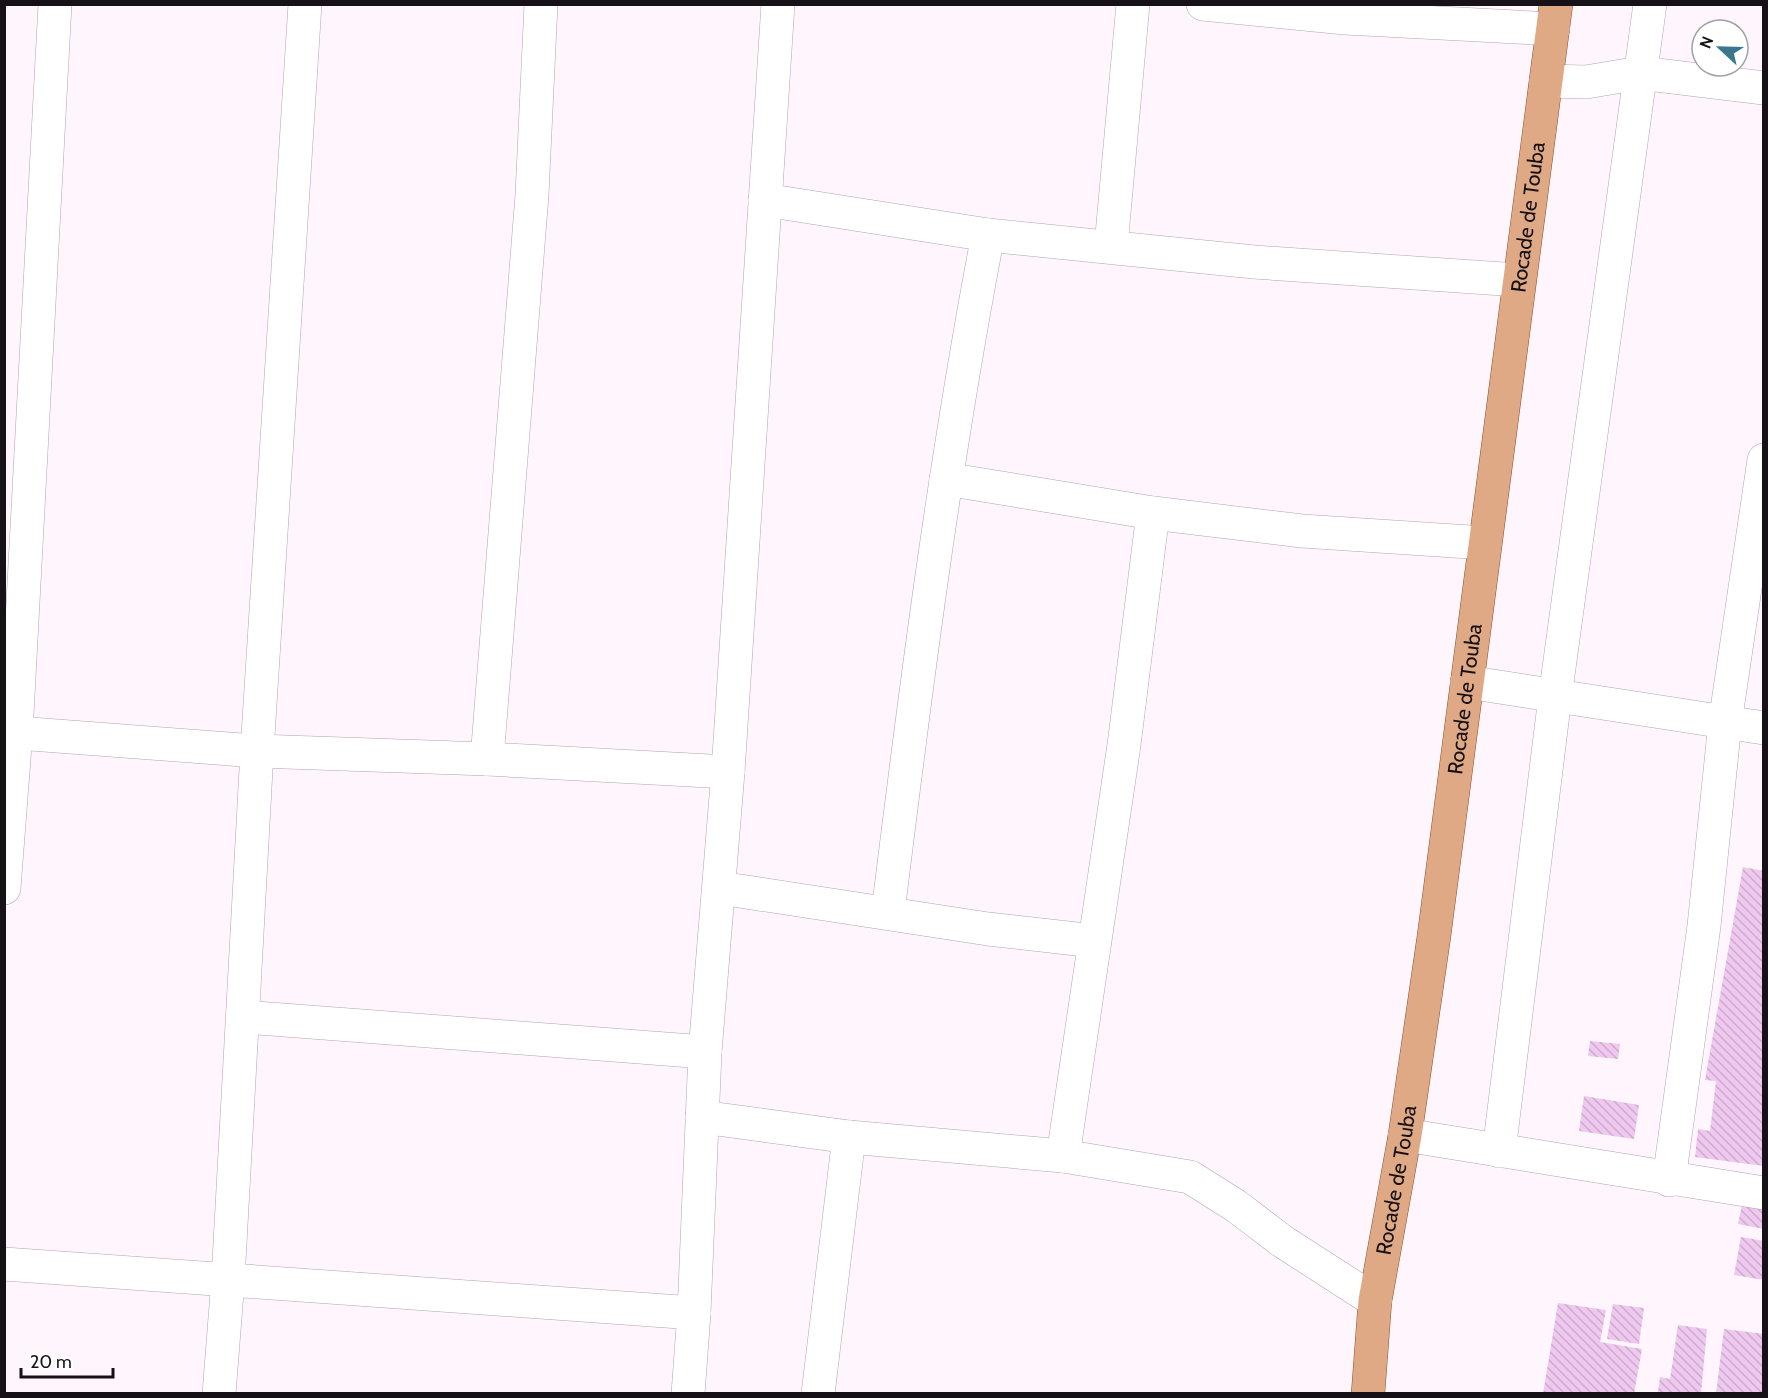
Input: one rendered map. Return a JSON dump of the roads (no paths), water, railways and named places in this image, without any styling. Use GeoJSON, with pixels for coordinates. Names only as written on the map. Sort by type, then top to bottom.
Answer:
{"type":"FeatureCollection","features":[{"type":"Feature","properties":{"kind":"main road","name":"Rocade de Touba"},"geometry":{"type":"LineString","coordinates":[[1368,1394],[1375,1301],[1405,1136],[1554,17]]}},
{"type":"Feature","properties":{"kind":"street"},"geometry":{"type":"LineString","coordinates":[[4,888],[10,732],[55,4]]}},
{"type":"Feature","properties":{"kind":"street"},"geometry":{"type":"LineString","coordinates":[[219,1394],[228,1280],[257,751],[305,4]]}},
{"type":"Feature","properties":{"kind":"street"},"geometry":{"type":"LineString","coordinates":[[487,759],[532,195],[541,4]]}},
{"type":"Feature","properties":{"kind":"street"},"geometry":{"type":"LineString","coordinates":[[688,1394],[694,1313],[705,1052],[720,888],[778,4]]}},
{"type":"Feature","properties":{"kind":"street"},"geometry":{"type":"LineString","coordinates":[[1111,246],[1133,4]]}},
{"type":"Feature","properties":{"kind":"street"},"geometry":{"type":"LineString","coordinates":[[1203,4],[1345,18],[1554,17]]}},
{"type":"Feature","properties":{"kind":"street"},"geometry":{"type":"LineString","coordinates":[[1499,1151],[1555,698],[1650,4]]}},
{"type":"Feature","properties":{"kind":"street"},"geometry":{"type":"LineString","coordinates":[[1546,81],[1586,82],[1640,72],[1764,88]]}},
{"type":"Feature","properties":{"kind":"street"},"geometry":{"type":"LineString","coordinates":[[765,200],[988,235],[1254,262],[1518,280]]}},
{"type":"Feature","properties":{"kind":"street"},"geometry":{"type":"LineString","coordinates":[[888,912],[916,685],[946,479],[964,362],[988,235]]}},
{"type":"Feature","properties":{"kind":"street"},"geometry":{"type":"LineString","coordinates":[[1669,1180],[1704,926],[1725,723],[1764,460]]}},
{"type":"Feature","properties":{"kind":"street"},"geometry":{"type":"LineString","coordinates":[[946,479],[1153,513],[1302,531],[1485,543]]}},
{"type":"Feature","properties":{"kind":"street"},"geometry":{"type":"LineString","coordinates":[[1063,1156],[1124,745],[1153,513]]}},
{"type":"Feature","properties":{"kind":"street"},"geometry":{"type":"LineString","coordinates":[[1467,682],[1555,698],[1764,728]]}},
{"type":"Feature","properties":{"kind":"street"},"geometry":{"type":"LineString","coordinates":[[10,732],[257,751],[487,759],[728,772]]}},
{"type":"Feature","properties":{"kind":"street"},"geometry":{"type":"LineString","coordinates":[[720,888],[988,928],[1094,941]]}},
{"type":"Feature","properties":{"kind":"street"},"geometry":{"type":"LineString","coordinates":[[244,1017],[705,1052]]}},
{"type":"Feature","properties":{"kind":"street"},"geometry":{"type":"LineString","coordinates":[[702,1117],[849,1137],[1063,1156],[1190,1177],[1236,1206],[1282,1241],[1375,1301]]}},
{"type":"Feature","properties":{"kind":"street"},"geometry":{"type":"LineString","coordinates":[[1405,1136],[1669,1180],[1764,1193]]}},
{"type":"Feature","properties":{"kind":"street"},"geometry":{"type":"LineString","coordinates":[[818,1394],[849,1137]]}},
{"type":"Feature","properties":{"kind":"street"},"geometry":{"type":"LineString","coordinates":[[4,1264],[694,1313]]}}]}
